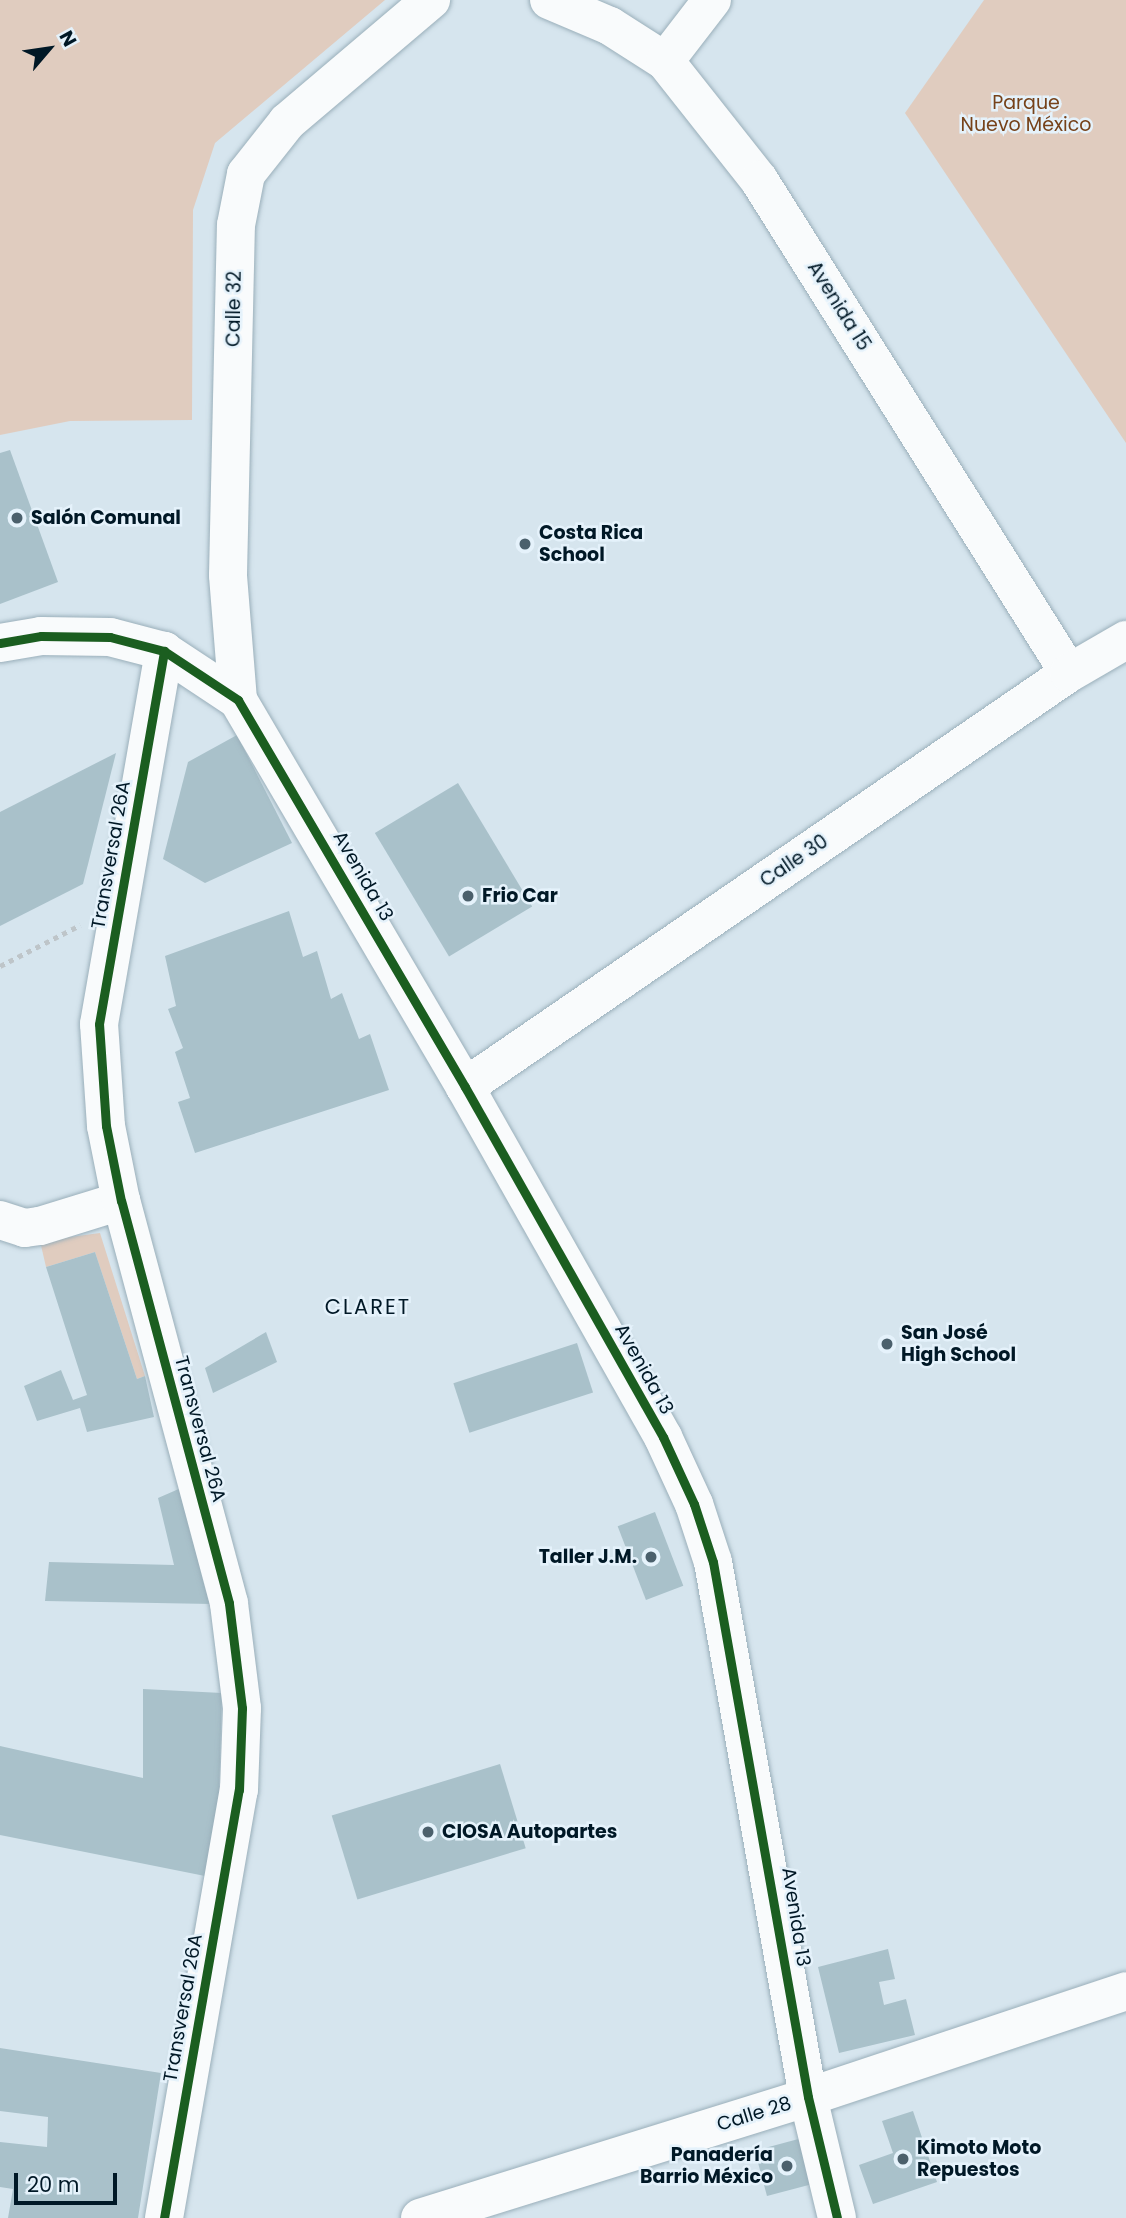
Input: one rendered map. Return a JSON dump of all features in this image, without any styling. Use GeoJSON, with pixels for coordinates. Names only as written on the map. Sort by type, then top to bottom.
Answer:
{"type":"FeatureCollection","features":[{"type":"Feature","properties":{"kind":"street","name":"Calle 32"},"geometry":{"type":"LineString","coordinates":[[238,700],[228,575],[236,225],[246,174],[287,122],[431,0]]}},
{"type":"Feature","properties":{"kind":"street","name":"Avenida 15"},"geometry":{"type":"LineString","coordinates":[[549,0],[610,26],[665,61],[759,180],[1069,673]]}},
{"type":"Feature","properties":{"kind":"street"},"geometry":{"type":"LineString","coordinates":[[665,61],[712,0]]}},
{"type":"Feature","properties":{"kind":"street","name":"Avenida 13"},"geometry":{"type":"LineString","coordinates":[[0,643],[41,636],[110,636],[164,651],[238,700],[465,1087],[663,1437],[694,1504],[716,1575],[808,2097],[837,2218]]}},
{"type":"Feature","properties":{"kind":"street","name":"Calle 30"},"geometry":{"type":"LineString","coordinates":[[465,1087],[1069,673],[1126,640]]}},
{"type":"Feature","properties":{"kind":"street","name":"Transversal 26A"},"geometry":{"type":"LineString","coordinates":[[164,651],[99,1024],[106,1126],[121,1201],[229,1603],[242,1708],[239,1790],[164,2218]]}},
{"type":"Feature","properties":{"kind":"street"},"geometry":{"type":"LineString","coordinates":[[0,1220],[26,1228],[40,1227],[121,1201]]}},
{"type":"Feature","properties":{"kind":"street","name":"Calle 28"},"geometry":{"type":"LineString","coordinates":[[420,2218],[808,2097],[1126,1991]]}},
{"type":"Feature","properties":{"kind":"path"},"geometry":{"type":"LineString","coordinates":[[0,967],[121,903]]}},
{"type":"Feature","properties":{"kind":"green space"},"geometry":{"type":"Polygon","coordinates":[[[0,0],[385,0],[215,143],[193,210],[192,420],[70,421],[0,435],[0,0]]]}},
{"type":"Feature","properties":{"kind":"green space","name":"Parque Nuevo México"},"geometry":{"type":"Polygon","coordinates":[[[984,0],[1126,0],[1126,443],[905,113],[984,0]]]}},
{"type":"Feature","properties":{"kind":"green space"},"geometry":{"type":"Polygon","coordinates":[[[100,1233],[145,1376],[137,1379],[95,1252],[46,1267],[40,1241],[100,1233]]]}},
{"type":"Feature","properties":{"kind":"building","name":"Salón Comunal"},"geometry":{"type":"Polygon","coordinates":[[[10,450],[58,582],[0,604],[0,453],[10,450]]]}},
{"type":"Feature","properties":{"kind":"building"},"geometry":{"type":"Polygon","coordinates":[[[237,735],[292,843],[205,883],[163,859],[188,762],[237,735]]]}},
{"type":"Feature","properties":{"kind":"building"},"geometry":{"type":"Polygon","coordinates":[[[116,753],[83,884],[0,926],[0,812],[116,753]]]}},
{"type":"Feature","properties":{"kind":"building"},"geometry":{"type":"Polygon","coordinates":[[[458,783],[532,906],[449,956],[375,833],[458,783]]]}},
{"type":"Feature","properties":{"kind":"building"},"geometry":{"type":"Polygon","coordinates":[[[289,911],[303,957],[317,951],[331,999],[342,993],[359,1039],[370,1034],[389,1090],[195,1153],[178,1102],[190,1098],[175,1052],[183,1048],[168,1009],[176,1006],[165,956],[289,911]]]}},
{"type":"Feature","properties":{"kind":"building"},"geometry":{"type":"Polygon","coordinates":[[[95,1252],[137,1379],[145,1376],[154,1417],[87,1432],[80,1408],[37,1421],[24,1386],[61,1370],[73,1400],[87,1395],[46,1267],[95,1252]]]}},
{"type":"Feature","properties":{"kind":"building"},"geometry":{"type":"Polygon","coordinates":[[[266,1332],[277,1362],[213,1393],[205,1368],[266,1332]]]}},
{"type":"Feature","properties":{"kind":"building"},"geometry":{"type":"Polygon","coordinates":[[[577,1343],[593,1392],[469,1433],[453,1383],[577,1343]]]}},
{"type":"Feature","properties":{"kind":"building"},"geometry":{"type":"Polygon","coordinates":[[[181,1488],[212,1604],[45,1601],[49,1562],[174,1565],[158,1498],[181,1488]]]}},
{"type":"Feature","properties":{"kind":"building","name":"Taller J.M."},"geometry":{"type":"Polygon","coordinates":[[[655,1512],[683,1586],[646,1600],[618,1526],[655,1512]]]}},
{"type":"Feature","properties":{"kind":"building"},"geometry":{"type":"Polygon","coordinates":[[[143,1689],[222,1693],[219,1796],[205,1876],[0,1835],[0,1746],[143,1778],[143,1689]]]}},
{"type":"Feature","properties":{"kind":"building","name":"CIOSA Autopartes"},"geometry":{"type":"Polygon","coordinates":[[[500,1764],[526,1848],[357,1900],[332,1815],[500,1764]]]}},
{"type":"Feature","properties":{"kind":"building"},"geometry":{"type":"Polygon","coordinates":[[[888,1949],[895,1979],[879,1982],[884,2005],[906,1999],[915,2035],[839,2053],[818,1967],[888,1949]]]}},
{"type":"Feature","properties":{"kind":"building"},"geometry":{"type":"Polygon","coordinates":[[[0,2048],[161,2073],[138,2218],[8,2218],[13,2189],[0,2187],[0,2142],[47,2147],[48,2117],[0,2111],[0,2048]]]}},
{"type":"Feature","properties":{"kind":"building","name":"Kimoto Moto Repuestos"},"geometry":{"type":"Polygon","coordinates":[[[913,2111],[937,2182],[873,2204],[859,2165],[893,2153],[882,2121],[913,2111]]]}},
{"type":"Feature","properties":{"kind":"building","name":"Panadería Barrio México"},"geometry":{"type":"Polygon","coordinates":[[[806,2137],[818,2182],[767,2196],[755,2151],[806,2137]]]}},
{"type":"Feature","properties":{"kind":"cycle path"},"geometry":{"type":"LineString","coordinates":[[0,643],[41,636],[110,637],[164,651],[238,700],[465,1087],[663,1437],[694,1504],[713,1562],[808,2097],[837,2218]]}},
{"type":"Feature","properties":{"kind":"cycle path"},"geometry":{"type":"LineString","coordinates":[[164,651],[99,1024],[106,1126],[121,1201],[229,1603],[242,1708],[239,1790],[164,2218]]}},
{"type":"Feature","properties":{"kind":"place","name":"Salón Comunal"},"geometry":{"type":"Point","coordinates":[17,518]}},
{"type":"Feature","properties":{"kind":"place","name":"Costa Rica School"},"geometry":{"type":"Point","coordinates":[525,544]}},
{"type":"Feature","properties":{"kind":"place","name":"Frio Car"},"geometry":{"type":"Point","coordinates":[468,896]}},
{"type":"Feature","properties":{"kind":"place","name":"San José High School"},"geometry":{"type":"Point","coordinates":[887,1344]}},
{"type":"Feature","properties":{"kind":"place","name":"Taller J.M."},"geometry":{"type":"Point","coordinates":[651,1557]}},
{"type":"Feature","properties":{"kind":"place","name":"CIOSA Autopartes"},"geometry":{"type":"Point","coordinates":[428,1832]}},
{"type":"Feature","properties":{"kind":"place","name":"Kimoto Moto Repuestos"},"geometry":{"type":"Point","coordinates":[903,2159]}},
{"type":"Feature","properties":{"kind":"place","name":"Panadería Barrio México"},"geometry":{"type":"Point","coordinates":[787,2166]}},
{"type":"Feature","properties":{"kind":"district","name":"CLARET"},"geometry":{"type":"Point","coordinates":[368,1307]}}]}
